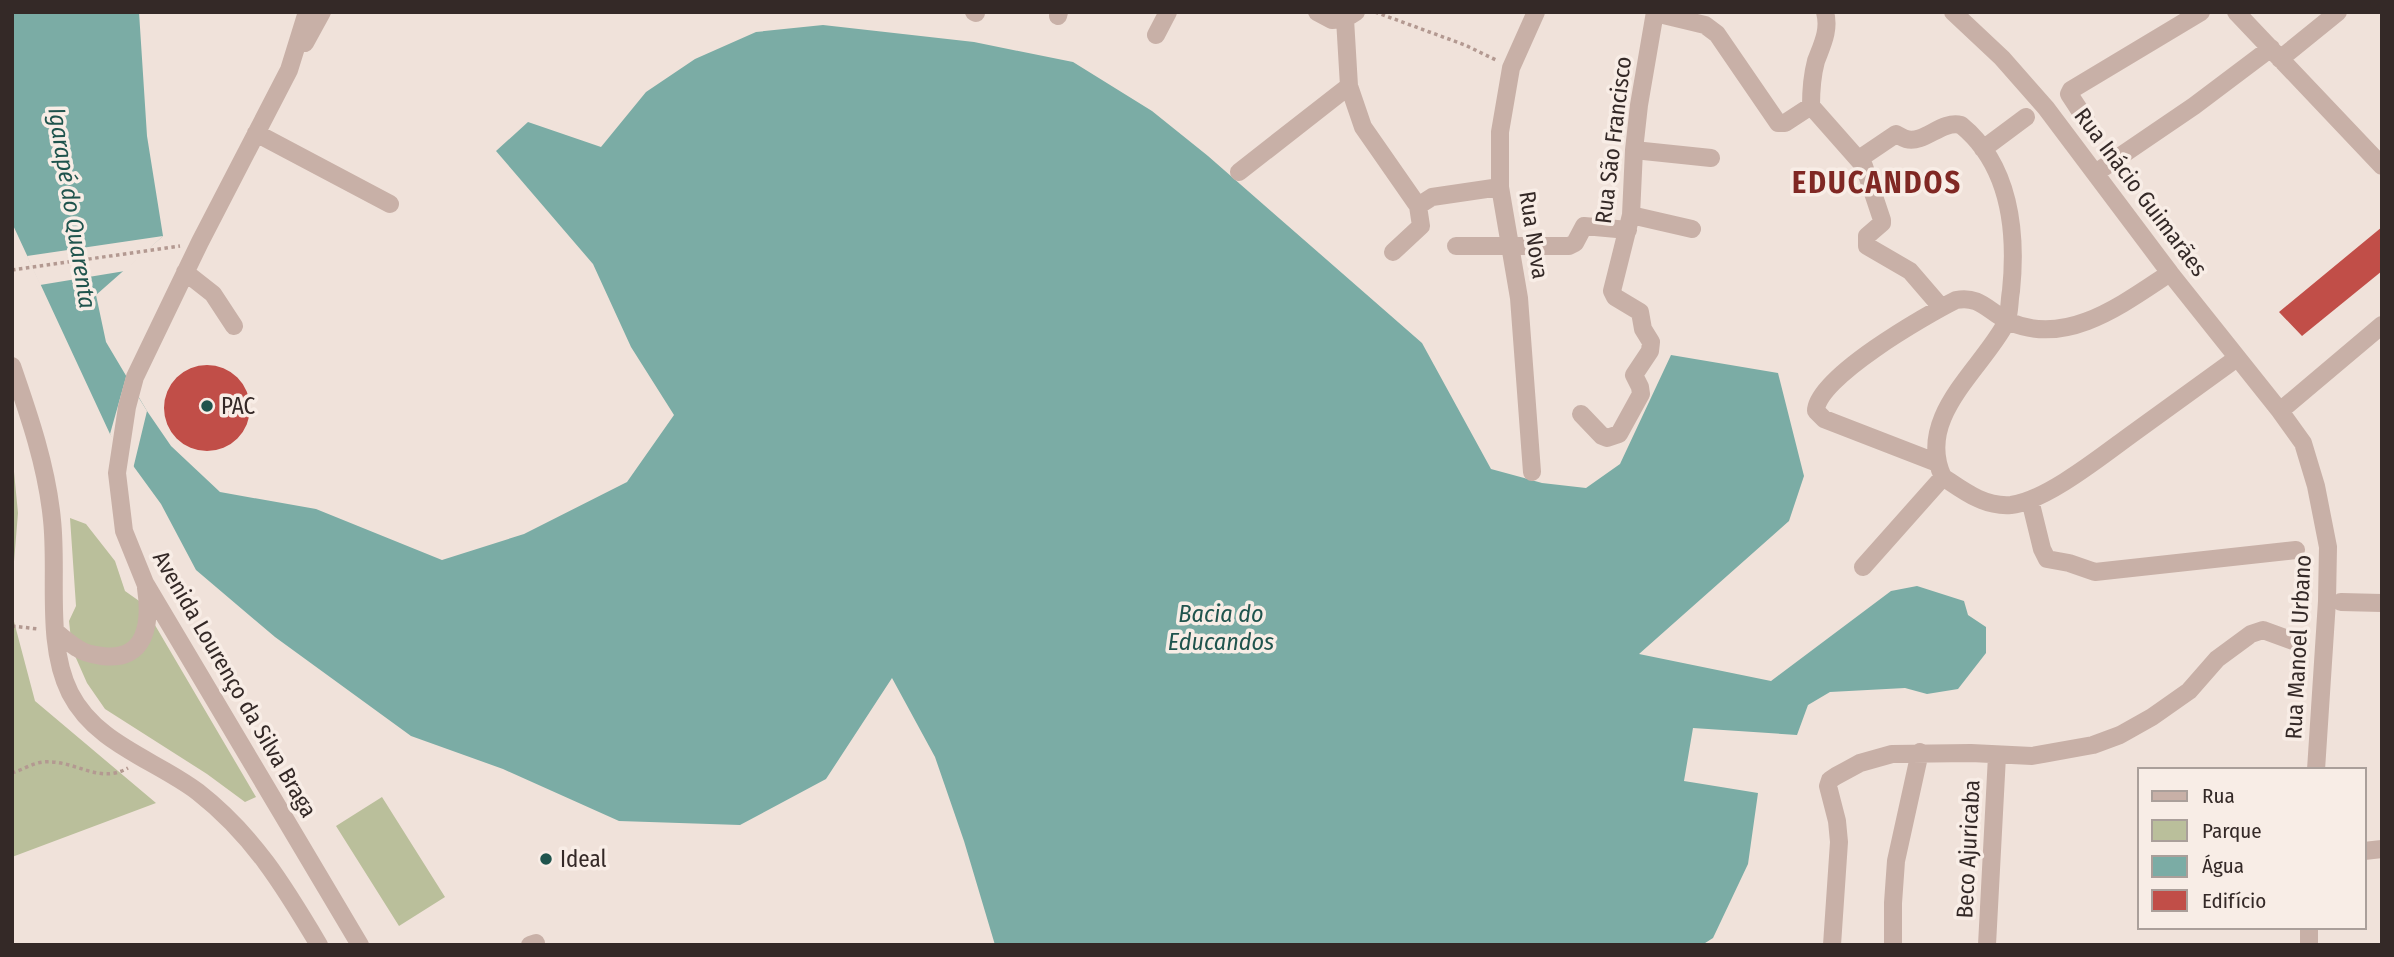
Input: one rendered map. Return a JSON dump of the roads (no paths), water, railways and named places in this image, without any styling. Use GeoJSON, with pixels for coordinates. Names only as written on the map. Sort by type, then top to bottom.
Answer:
{"type":"FeatureCollection","features":[{"type":"Feature","properties":{"kind":"street","name":"Avenida Lourenço da Silva Braga"},"geometry":{"type":"LineString","coordinates":[[307,12],[289,70],[185,272],[135,377],[127,407],[117,473],[124,531],[145,583],[360,945]]}},
{"type":"Feature","properties":{"kind":"street"},"geometry":{"type":"LineString","coordinates":[[289,70],[322,12]]}},
{"type":"Feature","properties":{"kind":"street"},"geometry":{"type":"LineString","coordinates":[[1156,35],[1168,12]]}},
{"type":"Feature","properties":{"kind":"street"},"geometry":{"type":"LineString","coordinates":[[1317,12],[1332,20],[1351,16],[1349,86],[1363,127],[1418,206],[1421,226],[1393,252]]}},
{"type":"Feature","properties":{"kind":"street","name":"Rua Nova"},"geometry":{"type":"LineString","coordinates":[[1532,472],[1525,353],[1511,245],[1500,187],[1500,132],[1511,68],[1536,12]]}},
{"type":"Feature","properties":{"kind":"street"},"geometry":{"type":"LineString","coordinates":[[1655,12],[1705,25],[1717,34],[1778,123],[1786,123],[1811,106]]}},
{"type":"Feature","properties":{"kind":"street","name":"Rua São Francisco"},"geometry":{"type":"LineString","coordinates":[[1581,414],[1602,436],[1608,438],[1619,433],[1641,394],[1634,375],[1650,351],[1651,342],[1643,329],[1640,312],[1615,298],[1612,291],[1630,222],[1634,150],[1655,12]]}},
{"type":"Feature","properties":{"kind":"street"},"geometry":{"type":"LineString","coordinates":[[1825,12],[1827,19],[1824,43],[1816,62],[1811,86],[1811,106],[1867,171],[1882,220],[1867,236],[1867,246],[1910,271],[1941,307]]}},
{"type":"Feature","properties":{"kind":"street","name":"Rua Inácio Guimarães"},"geometry":{"type":"LineString","coordinates":[[1953,12],[2018,76],[2046,108],[2097,172],[2170,273],[2280,411]]}},
{"type":"Feature","properties":{"kind":"street"},"geometry":{"type":"LineString","coordinates":[[2086,120],[2069,94],[2071,90],[2201,12]]}},
{"type":"Feature","properties":{"kind":"street"},"geometry":{"type":"LineString","coordinates":[[2236,12],[2382,166]]}},
{"type":"Feature","properties":{"kind":"street"},"geometry":{"type":"LineString","coordinates":[[2097,172],[2338,12]]}},
{"type":"Feature","properties":{"kind":"street"},"geometry":{"type":"LineString","coordinates":[[1239,172],[1349,86]]}},
{"type":"Feature","properties":{"kind":"street"},"geometry":{"type":"LineString","coordinates":[[1983,149],[2026,117]]}},
{"type":"Feature","properties":{"kind":"street"},"geometry":{"type":"LineString","coordinates":[[1859,159],[1893,135],[1907,139],[1917,138],[1955,123],[1969,131],[1999,176],[2008,205],[2013,236],[2007,321],[1949,402],[1936,442],[1939,469],[1863,567]]}},
{"type":"Feature","properties":{"kind":"street"},"geometry":{"type":"LineString","coordinates":[[256,133],[390,204]]}},
{"type":"Feature","properties":{"kind":"street"},"geometry":{"type":"LineString","coordinates":[[1634,150],[1711,158]]}},
{"type":"Feature","properties":{"kind":"street"},"geometry":{"type":"LineString","coordinates":[[1418,206],[1432,197],[1500,187]]}},
{"type":"Feature","properties":{"kind":"street"},"geometry":{"type":"LineString","coordinates":[[1456,246],[1572,245],[1581,228],[1587,225],[1630,222],[1692,229]]}},
{"type":"Feature","properties":{"kind":"street"},"geometry":{"type":"LineString","coordinates":[[185,272],[213,295],[234,326]]}},
{"type":"Feature","properties":{"kind":"street"},"geometry":{"type":"LineString","coordinates":[[2170,273],[2117,308],[2076,325],[2038,328],[2007,321],[1974,299],[1956,300],[1861,358],[1828,387],[1816,408],[1824,419],[1939,469],[1975,499],[2011,505],[2030,500],[2078,474],[2236,358]]}},
{"type":"Feature","properties":{"kind":"street"},"geometry":{"type":"LineString","coordinates":[[2280,411],[2382,325]]}},
{"type":"Feature","properties":{"kind":"street"},"geometry":{"type":"LineString","coordinates":[[12,366],[33,433],[52,518],[55,631],[60,671],[87,719],[107,737],[197,792],[238,827],[267,861],[319,945]]}},
{"type":"Feature","properties":{"kind":"street","name":"Rua Manoel Urbano"},"geometry":{"type":"LineString","coordinates":[[2280,411],[2303,443],[2311,466],[2328,547],[2316,768]]}},
{"type":"Feature","properties":{"kind":"street"},"geometry":{"type":"LineString","coordinates":[[12,415],[33,433]]}},
{"type":"Feature","properties":{"kind":"street"},"geometry":{"type":"LineString","coordinates":[[2030,500],[2047,559],[2095,572],[2296,550]]}},
{"type":"Feature","properties":{"kind":"street"},"geometry":{"type":"LineString","coordinates":[[55,631],[78,649],[95,656],[112,658],[134,651],[142,641],[146,626],[148,605],[145,583]]}},
{"type":"Feature","properties":{"kind":"street"},"geometry":{"type":"LineString","coordinates":[[2341,602],[2382,603]]}},
{"type":"Feature","properties":{"kind":"street"},"geometry":{"type":"LineString","coordinates":[[1832,945],[1839,842],[1828,786],[1836,776],[1873,758],[1892,754],[1920,752],[2032,757],[2093,745],[2120,735],[2189,691],[2217,659],[2251,634],[2263,630],[2296,642]]}},
{"type":"Feature","properties":{"kind":"street"},"geometry":{"type":"LineString","coordinates":[[1893,945],[1896,861],[1920,752]]}},
{"type":"Feature","properties":{"kind":"street","name":"Beco Ajuricaba"},"geometry":{"type":"LineString","coordinates":[[1987,945],[1997,756]]}},
{"type":"Feature","properties":{"kind":"street"},"geometry":{"type":"LineString","coordinates":[[530,945],[536,945]]}},
{"type":"Feature","properties":{"kind":"water","name":"Bacia do Educandos"},"geometry":{"type":"Polygon","coordinates":[[[12,12],[139,12],[147,136],[163,236],[96,295],[106,342],[147,411],[171,446],[220,492],[316,509],[442,560],[524,534],[627,482],[674,415],[631,347],[593,264],[496,151],[528,122],[601,147],[646,92],[695,59],[756,32],[823,25],[974,42],[1073,62],[1152,111],[1208,156],[1422,343],[1491,469],[1542,483],[1586,488],[1620,464],[1671,355],[1778,373],[1804,476],[1789,521],[1639,654],[1771,681],[1891,591],[1917,586],[1964,601],[1968,615],[1986,627],[1986,653],[1958,689],[1927,694],[1905,688],[1830,692],[1808,705],[1797,735],[1693,728],[1684,781],[1758,793],[1748,864],[1713,938],[1702,945],[995,945],[935,757],[892,678],[826,779],[740,825],[619,821],[503,769],[411,736],[275,637],[196,570],[161,504],[110,434],[12,223],[12,12]]]}},
{"type":"Feature","properties":{"kind":"place","name":"PAC"},"geometry":{"type":"Point","coordinates":[207,406]}},
{"type":"Feature","properties":{"kind":"place","name":"Ideal"},"geometry":{"type":"Point","coordinates":[546,859]}},
{"type":"Feature","properties":{"kind":"district","name":"EDUCANDOS"},"geometry":{"type":"Point","coordinates":[1877,183]}},
{"type":"Feature","properties":{"kind":"water label","name":"Igarapé do Quarenta"},"geometry":{"type":"Point","coordinates":[72,208]}}]}
